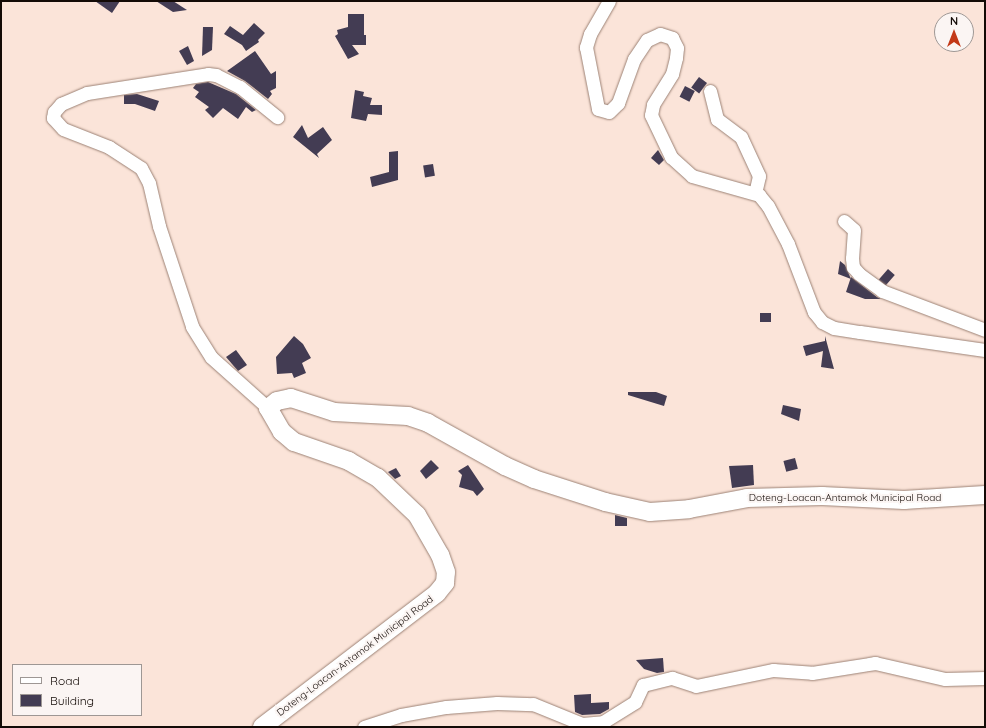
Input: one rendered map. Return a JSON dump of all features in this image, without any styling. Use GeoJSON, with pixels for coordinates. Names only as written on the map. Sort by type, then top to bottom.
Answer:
{"type":"FeatureCollection","features":[{"type":"Feature","properties":{"kind":"street"},"geometry":{"type":"LineString","coordinates":[[609,1],[590,34],[586,48],[598,109],[609,112],[614,108],[634,59],[647,40],[660,34],[667,35],[676,44],[676,58],[672,74],[653,105],[651,115],[671,157],[692,176],[755,193],[768,206],[788,244],[814,312],[822,322],[834,328],[985,350]]}},
{"type":"Feature","properties":{"kind":"street"},"geometry":{"type":"LineString","coordinates":[[268,408],[211,357],[192,326],[159,226],[149,183],[141,168],[109,147],[63,129],[53,118],[54,112],[61,104],[87,93],[208,74],[216,75],[240,87],[277,117]]}},
{"type":"Feature","properties":{"kind":"street"},"geometry":{"type":"LineString","coordinates":[[710,91],[717,119],[741,137],[754,162],[760,179],[755,193]]}},
{"type":"Feature","properties":{"kind":"street"},"geometry":{"type":"LineString","coordinates":[[844,221],[854,230],[852,258],[853,266],[859,274],[882,291],[985,330]]}},
{"type":"Feature","properties":{"kind":"street","name":"Doteng-Loacan-Antamok Municipal Road"},"geometry":{"type":"LineString","coordinates":[[262,727],[438,594],[445,583],[446,572],[440,555],[417,515],[378,478],[348,461],[294,442],[282,432],[268,408],[277,401],[291,398],[334,412],[408,416],[428,423],[505,466],[534,479],[604,502],[650,512],[689,509],[747,498],[822,496],[904,500],[985,495]]}},
{"type":"Feature","properties":{"kind":"street"},"geometry":{"type":"LineString","coordinates":[[364,727],[401,715],[446,707],[497,703],[533,704],[582,724],[603,722],[635,702],[643,685],[672,678],[696,686],[773,670],[812,673],[875,663],[945,679],[985,678]]}},
{"type":"Feature","properties":{"kind":"building"},"geometry":{"type":"Polygon","coordinates":[[[95,1],[120,1],[112,13],[95,1]]]}},
{"type":"Feature","properties":{"kind":"building"},"geometry":{"type":"Polygon","coordinates":[[[156,1],[173,1],[187,10],[173,12],[156,1]]]}},
{"type":"Feature","properties":{"kind":"building"},"geometry":{"type":"Polygon","coordinates":[[[348,14],[364,14],[364,35],[366,35],[366,45],[352,45],[359,54],[348,59],[335,36],[338,34],[337,30],[348,27],[348,14]]]}},
{"type":"Feature","properties":{"kind":"building"},"geometry":{"type":"Polygon","coordinates":[[[254,23],[265,33],[258,40],[259,42],[246,51],[242,45],[224,34],[230,26],[243,35],[254,23]]]}},
{"type":"Feature","properties":{"kind":"building"},"geometry":{"type":"Polygon","coordinates":[[[203,27],[213,27],[212,50],[202,56],[203,27]]]}},
{"type":"Feature","properties":{"kind":"building"},"geometry":{"type":"Polygon","coordinates":[[[188,46],[194,61],[187,65],[179,51],[188,46]]]}},
{"type":"Feature","properties":{"kind":"building"},"geometry":{"type":"Polygon","coordinates":[[[255,51],[271,74],[276,71],[276,88],[270,91],[272,94],[268,99],[245,81],[227,71],[255,51]]]}},
{"type":"Feature","properties":{"kind":"building"},"geometry":{"type":"Polygon","coordinates":[[[699,77],[707,83],[699,93],[691,87],[699,77]]]}},
{"type":"Feature","properties":{"kind":"building"},"geometry":{"type":"Polygon","coordinates":[[[208,82],[236,94],[256,110],[252,112],[246,107],[238,119],[223,108],[213,118],[205,110],[209,107],[195,97],[199,92],[193,88],[196,84],[208,82]]]}},
{"type":"Feature","properties":{"kind":"building"},"geometry":{"type":"Polygon","coordinates":[[[685,86],[695,91],[689,102],[680,97],[685,86]]]}},
{"type":"Feature","properties":{"kind":"building"},"geometry":{"type":"Polygon","coordinates":[[[355,90],[364,92],[363,96],[372,98],[370,105],[382,105],[382,115],[368,114],[366,121],[351,118],[355,90]]]}},
{"type":"Feature","properties":{"kind":"building"},"geometry":{"type":"Polygon","coordinates":[[[137,94],[159,101],[155,111],[135,104],[124,104],[124,95],[137,94]]]}},
{"type":"Feature","properties":{"kind":"building"},"geometry":{"type":"Polygon","coordinates":[[[302,125],[308,138],[323,127],[332,140],[317,154],[319,158],[293,137],[302,125]]]}},
{"type":"Feature","properties":{"kind":"building"},"geometry":{"type":"Polygon","coordinates":[[[658,150],[664,160],[659,165],[651,158],[658,150]]]}},
{"type":"Feature","properties":{"kind":"building"},"geometry":{"type":"Polygon","coordinates":[[[398,151],[398,180],[372,187],[370,177],[389,172],[389,152],[398,151]]]}},
{"type":"Feature","properties":{"kind":"building"},"geometry":{"type":"Polygon","coordinates":[[[433,164],[435,176],[425,177],[423,166],[433,164]]]}},
{"type":"Feature","properties":{"kind":"building"},"geometry":{"type":"Polygon","coordinates":[[[840,261],[845,265],[851,279],[838,274],[840,261]]]}},
{"type":"Feature","properties":{"kind":"building"},"geometry":{"type":"Polygon","coordinates":[[[888,269],[895,275],[886,285],[879,280],[888,269]]]}},
{"type":"Feature","properties":{"kind":"building"},"geometry":{"type":"Polygon","coordinates":[[[851,277],[881,299],[865,299],[846,292],[851,277]]]}},
{"type":"Feature","properties":{"kind":"building"},"geometry":{"type":"Polygon","coordinates":[[[760,313],[771,313],[771,322],[760,322],[760,313]]]}},
{"type":"Feature","properties":{"kind":"building"},"geometry":{"type":"Polygon","coordinates":[[[294,336],[303,344],[311,358],[302,363],[306,373],[294,378],[292,373],[277,374],[276,357],[294,336]]]}},
{"type":"Feature","properties":{"kind":"building"},"geometry":{"type":"Polygon","coordinates":[[[825,336],[834,369],[821,367],[823,351],[806,356],[803,346],[825,341],[825,336]]]}},
{"type":"Feature","properties":{"kind":"building"},"geometry":{"type":"Polygon","coordinates":[[[236,350],[247,365],[238,371],[226,357],[236,350]]]}},
{"type":"Feature","properties":{"kind":"building"},"geometry":{"type":"Polygon","coordinates":[[[628,392],[656,392],[667,396],[664,406],[628,395],[628,392]]]}},
{"type":"Feature","properties":{"kind":"building"},"geometry":{"type":"Polygon","coordinates":[[[783,405],[801,409],[799,421],[781,414],[783,405]]]}},
{"type":"Feature","properties":{"kind":"building"},"geometry":{"type":"Polygon","coordinates":[[[795,458],[798,469],[786,472],[783,461],[795,458]]]}},
{"type":"Feature","properties":{"kind":"building"},"geometry":{"type":"Polygon","coordinates":[[[431,460],[439,468],[426,479],[420,471],[431,460]]]}},
{"type":"Feature","properties":{"kind":"building"},"geometry":{"type":"Polygon","coordinates":[[[468,465],[484,489],[477,496],[473,491],[459,487],[462,475],[458,471],[468,465]]]}},
{"type":"Feature","properties":{"kind":"building"},"geometry":{"type":"Polygon","coordinates":[[[753,465],[754,485],[732,488],[729,466],[753,465]]]}},
{"type":"Feature","properties":{"kind":"building"},"geometry":{"type":"Polygon","coordinates":[[[396,468],[401,476],[395,479],[388,472],[396,468]]]}},
{"type":"Feature","properties":{"kind":"building"},"geometry":{"type":"Polygon","coordinates":[[[615,515],[627,518],[627,526],[615,526],[615,515]]]}},
{"type":"Feature","properties":{"kind":"building"},"geometry":{"type":"Polygon","coordinates":[[[663,658],[664,672],[657,673],[644,669],[636,660],[663,658]]]}},
{"type":"Feature","properties":{"kind":"building"},"geometry":{"type":"Polygon","coordinates":[[[591,694],[591,703],[609,702],[609,709],[600,714],[582,715],[575,712],[574,695],[591,694]]]}}]}
